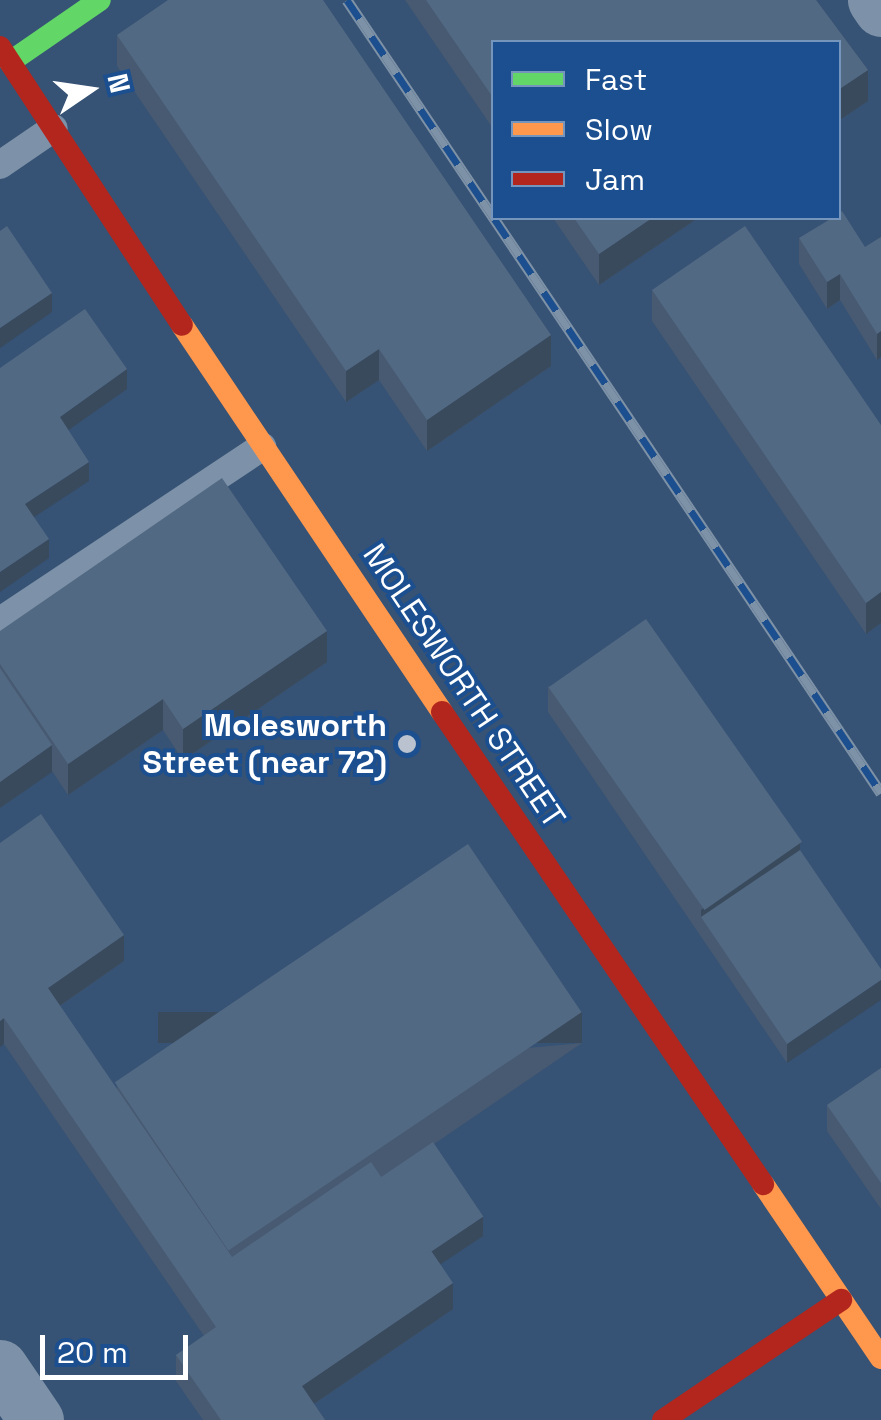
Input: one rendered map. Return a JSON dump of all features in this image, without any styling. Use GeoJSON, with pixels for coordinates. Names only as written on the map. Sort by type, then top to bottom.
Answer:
{"type":"FeatureCollection","features":[{"type":"Feature","properties":{"kind":"main road"},"geometry":{"type":"LineString","coordinates":[[5,54],[100,0]]}},
{"type":"Feature","properties":{"kind":"main road","name":"MOLESWORTH STREET"},"geometry":{"type":"LineString","coordinates":[[5,54],[262,447],[881,1358]]}},
{"type":"Feature","properties":{"kind":"main road"},"geometry":{"type":"LineString","coordinates":[[663,1420],[841,1300]]}},
{"type":"Feature","properties":{"kind":"street"},"geometry":{"type":"LineString","coordinates":[[875,0],[881,9]]}},
{"type":"Feature","properties":{"kind":"street"},"geometry":{"type":"LineString","coordinates":[[0,1367],[36,1420]]}},
{"type":"Feature","properties":{"kind":"lane"},"geometry":{"type":"LineString","coordinates":[[0,164],[54,128]]}},
{"type":"Feature","properties":{"kind":"lane"},"geometry":{"type":"LineString","coordinates":[[0,621],[262,447]]}},
{"type":"Feature","properties":{"kind":"building"},"geometry":{"type":"Polygon","coordinates":[[[168,0],[323,0],[551,335],[427,420],[379,349],[346,371],[117,35],[168,0]]]}},
{"type":"Feature","properties":{"kind":"building"},"geometry":{"type":"Polygon","coordinates":[[[426,0],[816,0],[868,70],[841,88],[841,40],[491,40],[491,95],[426,0]]]}},
{"type":"Feature","properties":{"kind":"building"},"geometry":{"type":"Polygon","coordinates":[[[841,212],[865,247],[881,237],[881,331],[877,334],[840,274],[827,282],[799,238],[829,220],[841,220],[841,212]]]}},
{"type":"Feature","properties":{"kind":"building"},"geometry":{"type":"Polygon","coordinates":[[[575,220],[649,220],[599,254],[575,220]]]}},
{"type":"Feature","properties":{"kind":"building"},"geometry":{"type":"Polygon","coordinates":[[[7,226],[52,293],[0,328],[0,231],[7,226]]]}},
{"type":"Feature","properties":{"kind":"building"},"geometry":{"type":"Polygon","coordinates":[[[745,226],[881,425],[881,592],[866,603],[652,290],[745,226]]]}},
{"type":"Feature","properties":{"kind":"building"},"geometry":{"type":"Polygon","coordinates":[[[85,309],[127,369],[60,417],[89,462],[25,504],[49,539],[0,572],[0,368],[85,309]]]}},
{"type":"Feature","properties":{"kind":"building"},"geometry":{"type":"Polygon","coordinates":[[[222,478],[327,631],[183,729],[163,699],[68,764],[0,664],[0,631],[222,478]]]}},
{"type":"Feature","properties":{"kind":"building"},"geometry":{"type":"Polygon","coordinates":[[[646,619],[802,842],[705,910],[549,687],[646,619]]]}},
{"type":"Feature","properties":{"kind":"building"},"geometry":{"type":"Polygon","coordinates":[[[0,668],[52,745],[0,782],[0,668]]]}},
{"type":"Feature","properties":{"kind":"building"},"geometry":{"type":"Polygon","coordinates":[[[41,814],[124,935],[48,988],[232,1257],[371,1162],[453,1283],[302,1386],[325,1420],[221,1420],[176,1355],[216,1327],[4,1018],[0,1021],[0,843],[41,814]]]}},
{"type":"Feature","properties":{"kind":"building"},"geometry":{"type":"Polygon","coordinates":[[[468,844],[582,1012],[228,1251],[115,1082],[468,844]]]}},
{"type":"Feature","properties":{"kind":"building"},"geometry":{"type":"Polygon","coordinates":[[[800,850],[881,969],[881,980],[787,1044],[701,917],[800,850]]]}},
{"type":"Feature","properties":{"kind":"building"},"geometry":{"type":"Polygon","coordinates":[[[881,1068],[881,1183],[827,1105],[881,1068]]]}},
{"type":"Feature","properties":{"kind":"building"},"geometry":{"type":"Polygon","coordinates":[[[433,1142],[483,1217],[431,1252],[381,1177],[433,1142]]]}},
{"type":"Feature","properties":{"kind":"railway"},"geometry":{"type":"LineString","coordinates":[[347,0],[491,214]]}},
{"type":"Feature","properties":{"kind":"railway"},"geometry":{"type":"LineString","coordinates":[[495,220],[881,793]]}},
{"type":"Feature","properties":{"kind":"traffic: fast"},"geometry":{"type":"LineString","coordinates":[[10,62],[100,0]]}},
{"type":"Feature","properties":{"kind":"traffic: slow"},"geometry":{"type":"LineString","coordinates":[[182,325],[442,712]]}},
{"type":"Feature","properties":{"kind":"traffic: slow"},"geometry":{"type":"LineString","coordinates":[[763,1184],[881,1358]]}},
{"type":"Feature","properties":{"kind":"traffic: jam"},"geometry":{"type":"LineString","coordinates":[[0,47],[182,325]]}},
{"type":"Feature","properties":{"kind":"traffic: jam"},"geometry":{"type":"LineString","coordinates":[[442,712],[763,1184]]}},
{"type":"Feature","properties":{"kind":"traffic: jam"},"geometry":{"type":"LineString","coordinates":[[663,1420],[841,1300]]}},
{"type":"Feature","properties":{"kind":"place","name":"Molesworth Street (near 72)"},"geometry":{"type":"Point","coordinates":[407,744]}}]}
